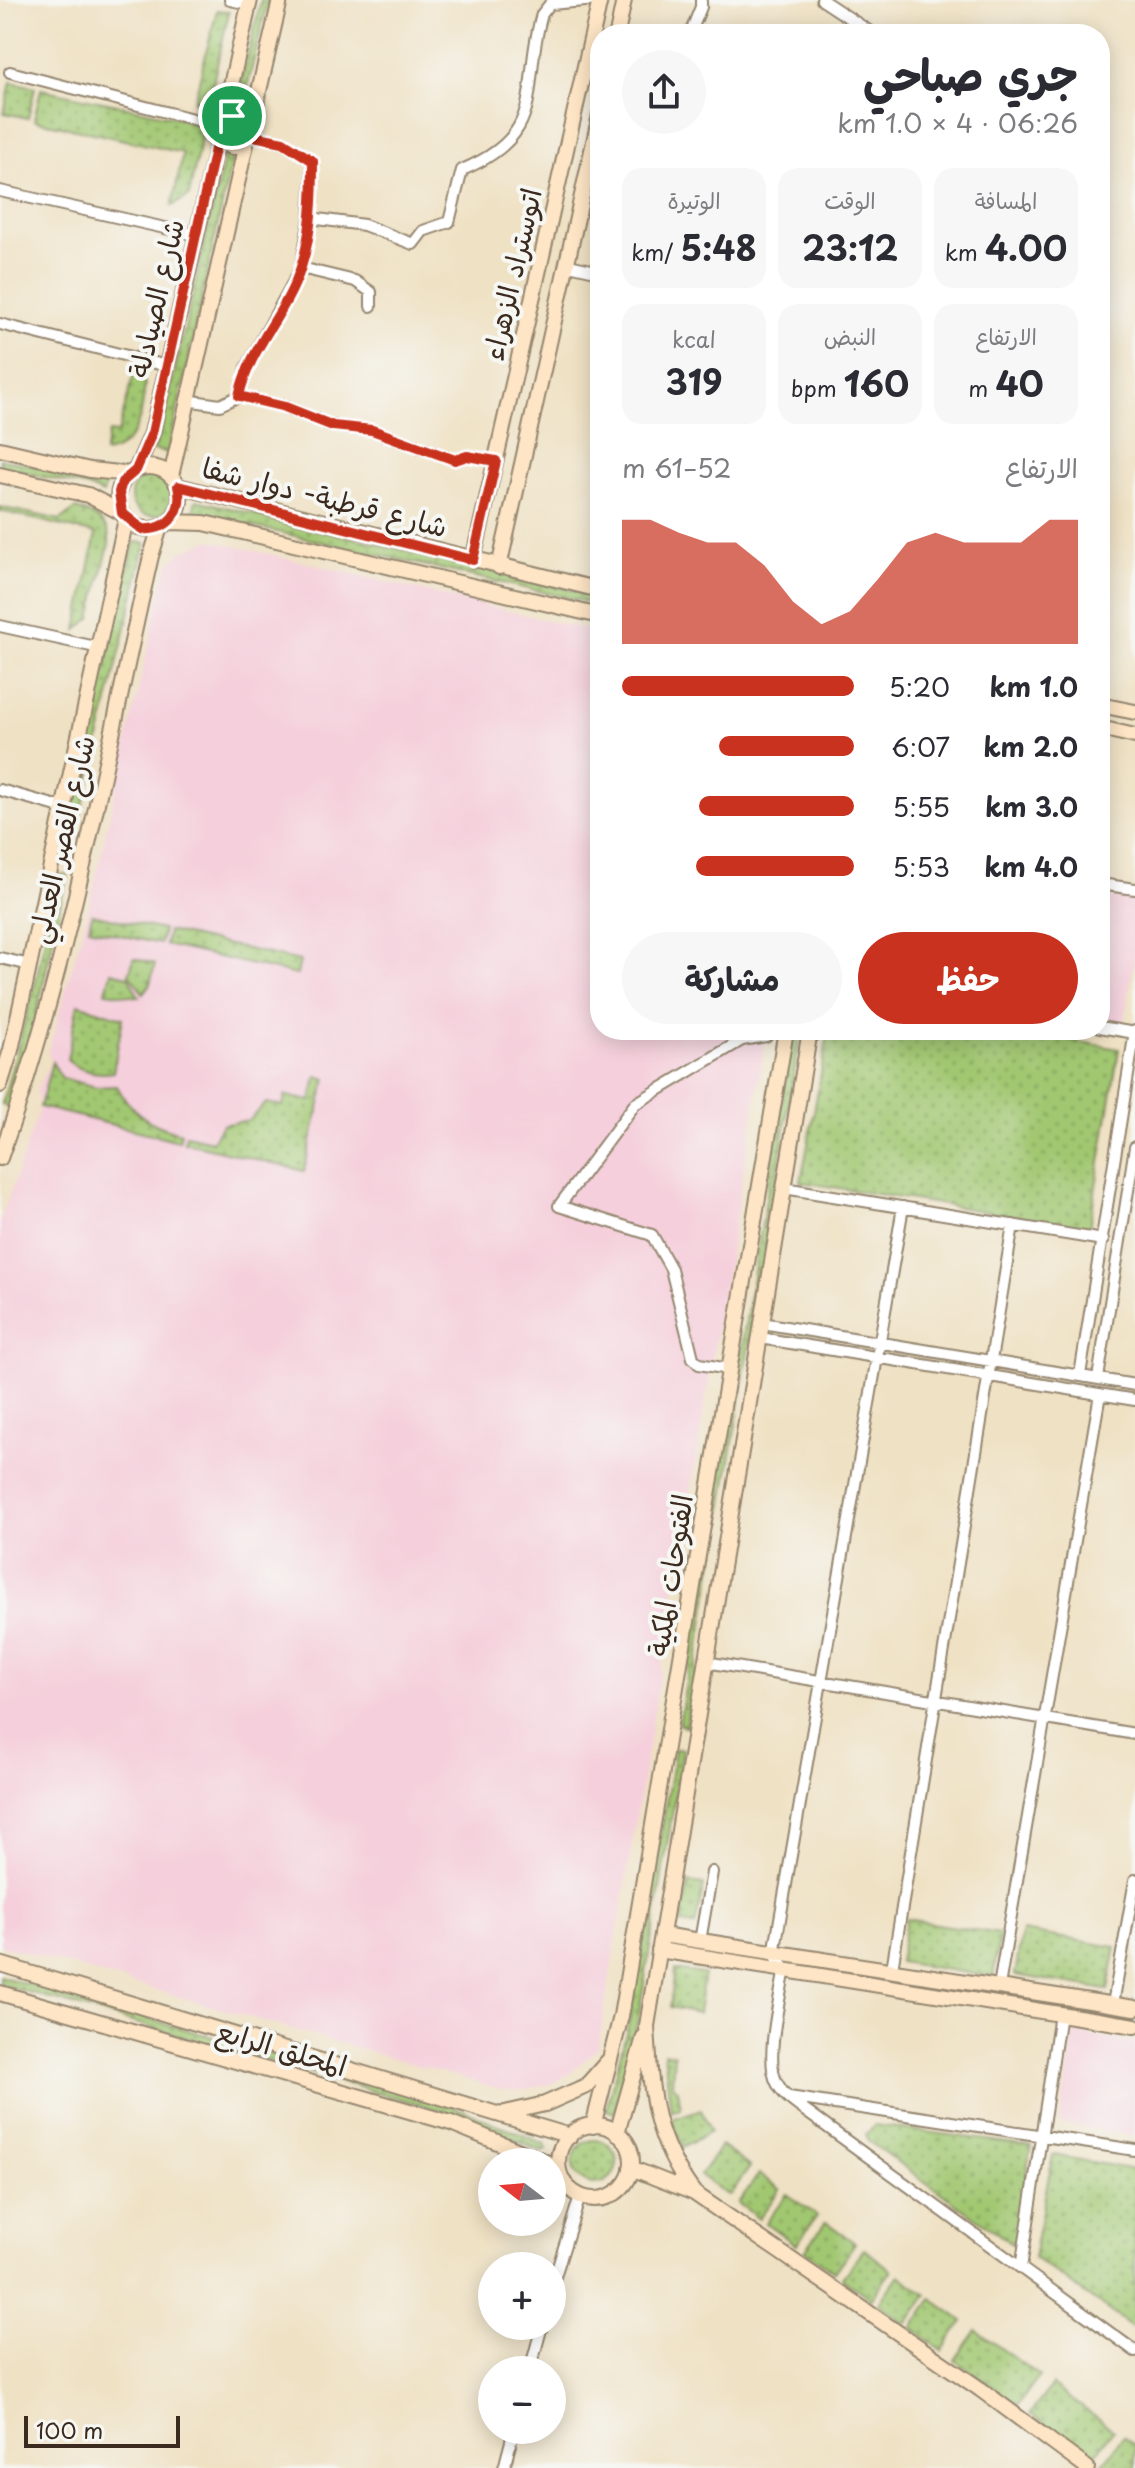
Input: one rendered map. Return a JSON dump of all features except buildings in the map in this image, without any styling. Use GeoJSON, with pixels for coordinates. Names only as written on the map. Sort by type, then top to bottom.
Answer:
{"type":"FeatureCollection","features":[{"type":"Feature","properties":{"kind":"street"},"geometry":{"type":"LineString","coordinates":[[230,0],[249,2]]}},
{"type":"Feature","properties":{"kind":"street","name":"شارع الصيادلة"},"geometry":{"type":"LineString","coordinates":[[174,481],[186,400],[280,0]]}},
{"type":"Feature","properties":{"kind":"street"},"geometry":{"type":"LineString","coordinates":[[310,218],[364,225],[413,244],[423,231],[449,222],[462,170],[490,158],[508,144],[521,125],[542,14],[550,4],[598,0]]}},
{"type":"Feature","properties":{"kind":"street","name":"اتوستراد الزهراء"},"geometry":{"type":"LineString","coordinates":[[593,24],[598,0]]}},
{"type":"Feature","properties":{"kind":"street"},"geometry":{"type":"LineString","coordinates":[[619,24],[624,0]]}},
{"type":"Feature","properties":{"kind":"street"},"geometry":{"type":"LineString","coordinates":[[694,24],[701,0]]}},
{"type":"Feature","properties":{"kind":"street"},"geometry":{"type":"LineString","coordinates":[[822,0],[858,24]]}},
{"type":"Feature","properties":{"kind":"street","name":"شارع الصيادلة"},"geometry":{"type":"LineString","coordinates":[[133,472],[152,433],[249,2]]}},
{"type":"Feature","properties":{"kind":"street","name":"اتوستراد الزهراء"},"geometry":{"type":"LineString","coordinates":[[473,560],[590,36]]}},
{"type":"Feature","properties":{"kind":"street"},"geometry":{"type":"LineString","coordinates":[[10,72],[221,127]]}},
{"type":"Feature","properties":{"kind":"street"},"geometry":{"type":"LineString","coordinates":[[221,127],[232,116],[241,118],[249,135]]}},
{"type":"Feature","properties":{"kind":"street"},"geometry":{"type":"LineString","coordinates":[[221,127],[229,147],[239,146],[249,135]]}},
{"type":"Feature","properties":{"kind":"street"},"geometry":{"type":"LineString","coordinates":[[239,396],[247,367],[301,268],[310,218],[313,161],[283,142],[249,135]]}},
{"type":"Feature","properties":{"kind":"street","name":"اتوستراد الزهراء"},"geometry":{"type":"LineString","coordinates":[[499,567],[590,163]]}},
{"type":"Feature","properties":{"kind":"street"},"geometry":{"type":"LineString","coordinates":[[0,191],[196,235]]}},
{"type":"Feature","properties":{"kind":"street","name":"اتوستراد الزهراء"},"geometry":{"type":"LineString","coordinates":[[569,265],[590,270]]}},
{"type":"Feature","properties":{"kind":"street"},"geometry":{"type":"LineString","coordinates":[[301,268],[355,281],[371,292],[371,306]]}},
{"type":"Feature","properties":{"kind":"street"},"geometry":{"type":"LineString","coordinates":[[0,324],[167,366]]}},
{"type":"Feature","properties":{"kind":"street"},"geometry":{"type":"LineString","coordinates":[[186,400],[220,405],[239,396],[285,407],[333,426],[372,430],[455,460],[467,456],[496,461]]}},
{"type":"Feature","properties":{"kind":"street"},"geometry":{"type":"LineString","coordinates":[[0,449],[90,470],[133,472],[148,467],[174,481],[180,505],[165,525]]}},
{"type":"Feature","properties":{"kind":"street"},"geometry":{"type":"LineString","coordinates":[[124,516],[119,492],[133,472]]}},
{"type":"Feature","properties":{"kind":"street"},"geometry":{"type":"LineString","coordinates":[[0,475],[88,495],[142,529],[204,523],[590,614]]}},
{"type":"Feature","properties":{"kind":"street","name":"شارع قرطبة- دوار شفا"},"geometry":{"type":"LineString","coordinates":[[174,481],[499,567],[590,588]]}},
{"type":"Feature","properties":{"kind":"street","name":"شارع القصر العدلي"},"geometry":{"type":"LineString","coordinates":[[0,1085],[30,965],[100,648],[124,516]]}},
{"type":"Feature","properties":{"kind":"street","name":"شارع القصر العدلي"},"geometry":{"type":"LineString","coordinates":[[0,1158],[7,1119],[54,987],[151,556],[165,525]]}},
{"type":"Feature","properties":{"kind":"street"},"geometry":{"type":"LineString","coordinates":[[0,626],[100,648]]}},
{"type":"Feature","properties":{"kind":"street"},"geometry":{"type":"LineString","coordinates":[[1110,707],[1135,712]]}},
{"type":"Feature","properties":{"kind":"street"},"geometry":{"type":"LineString","coordinates":[[1110,730],[1135,736]]}},
{"type":"Feature","properties":{"kind":"street","name":"شارع القصر العدلي"},"geometry":{"type":"LineString","coordinates":[[0,790],[64,808]]}},
{"type":"Feature","properties":{"kind":"street"},"geometry":{"type":"LineString","coordinates":[[53,859],[81,864]]}},
{"type":"Feature","properties":{"kind":"street"},"geometry":{"type":"LineString","coordinates":[[1110,885],[1135,889]]}},
{"type":"Feature","properties":{"kind":"street"},"geometry":{"type":"LineString","coordinates":[[0,958],[30,965]]}},
{"type":"Feature","properties":{"kind":"street"},"geometry":{"type":"LineString","coordinates":[[1080,1375],[1135,1032],[1110,1028]]}},
{"type":"Feature","properties":{"kind":"street"},"geometry":{"type":"LineString","coordinates":[[729,1369],[699,1364],[693,1358],[671,1269],[652,1235],[559,1206],[635,1104],[742,1040]]}},
{"type":"Feature","properties":{"kind":"street","name":"الفتوحات المكية"},"geometry":{"type":"LineString","coordinates":[[593,2126],[621,2016],[784,1040]]}},
{"type":"Feature","properties":{"kind":"street"},"geometry":{"type":"LineString","coordinates":[[617,2133],[647,2026],[808,1040]]}},
{"type":"Feature","properties":{"kind":"street"},"geometry":{"type":"LineString","coordinates":[[1098,1378],[1135,1147]]}},
{"type":"Feature","properties":{"kind":"street"},"geometry":{"type":"LineString","coordinates":[[784,1188],[1103,1240]]}},
{"type":"Feature","properties":{"kind":"street"},"geometry":{"type":"LineString","coordinates":[[903,1207],[774,1954],[785,1968],[772,2059],[774,2080],[786,2097],[1135,2351]]}},
{"type":"Feature","properties":{"kind":"street"},"geometry":{"type":"LineString","coordinates":[[892,1969],[1013,1225]]}},
{"type":"Feature","properties":{"kind":"street"},"geometry":{"type":"LineString","coordinates":[[761,1331],[880,1342],[1135,1385]]}},
{"type":"Feature","properties":{"kind":"street"},"geometry":{"type":"LineString","coordinates":[[761,1331],[877,1358],[1135,1400]]}},
{"type":"Feature","properties":{"kind":"street"},"geometry":{"type":"LineString","coordinates":[[999,1986],[1100,1394]]}},
{"type":"Feature","properties":{"kind":"street"},"geometry":{"type":"LineString","coordinates":[[706,1662],[1135,1734]]}},
{"type":"Feature","properties":{"kind":"street"},"geometry":{"type":"LineString","coordinates":[[669,1733],[694,1738]]}},
{"type":"Feature","properties":{"kind":"street"},"geometry":{"type":"LineString","coordinates":[[700,1941],[712,1872]]}},
{"type":"Feature","properties":{"kind":"street"},"geometry":{"type":"LineString","coordinates":[[1113,2004],[1135,1880]]}},
{"type":"Feature","properties":{"kind":"street"},"geometry":{"type":"LineString","coordinates":[[660,1943],[700,1941],[1135,2008]]}},
{"type":"Feature","properties":{"kind":"street"},"geometry":{"type":"LineString","coordinates":[[660,1943],[785,1968],[1135,2026]]}},
{"type":"Feature","properties":{"kind":"street"},"geometry":{"type":"LineString","coordinates":[[0,1964],[570,2136]]}},
{"type":"Feature","properties":{"kind":"street","name":"المحلق الرابع"},"geometry":{"type":"LineString","coordinates":[[0,1993],[451,2123],[511,2148]]}},
{"type":"Feature","properties":{"kind":"street"},"geometry":{"type":"LineString","coordinates":[[1021,2268],[1060,2014]]}},
{"type":"Feature","properties":{"kind":"street"},"geometry":{"type":"LineString","coordinates":[[647,2026],[651,2103],[672,2164],[694,2193]]}},
{"type":"Feature","properties":{"kind":"street"},"geometry":{"type":"LineString","coordinates":[[502,2114],[545,2104],[586,2086],[611,2058]]}},
{"type":"Feature","properties":{"kind":"street"},"geometry":{"type":"LineString","coordinates":[[786,2097],[1041,2133],[1135,2150]]}},
{"type":"Feature","properties":{"kind":"street"},"geometry":{"type":"LineString","coordinates":[[563,2148],[570,2136],[593,2126],[617,2133],[629,2149],[631,2168],[622,2188],[608,2197],[595,2200],[580,2196],[566,2185]]}},
{"type":"Feature","properties":{"kind":"street"},"geometry":{"type":"LineString","coordinates":[[631,2168],[694,2193],[980,2389],[1087,2468]]}},
{"type":"Feature","properties":{"kind":"street"},"geometry":{"type":"LineString","coordinates":[[563,2252],[580,2196]]}},
{"type":"Feature","properties":{"kind":"street"},"geometry":{"type":"LineString","coordinates":[[504,2468],[510,2444]]}},
{"type":"Feature","properties":{"kind":"shaded area"},"geometry":{"type":"Polygon","coordinates":[[[210,540],[590,631],[590,1040],[765,1040],[598,2048],[568,2075],[550,2084],[503,2090],[0,1945],[0,1222],[40,1107],[36,1090],[51,1062],[48,1053],[88,911],[163,582],[170,563],[183,551],[210,540]]]}},
{"type":"Feature","properties":{"kind":"shaded area"},"geometry":{"type":"Polygon","coordinates":[[[1110,897],[1135,901],[1135,957],[1124,1023],[1110,1020],[1110,897]]]}},
{"type":"Feature","properties":{"kind":"shaded area"},"geometry":{"type":"Polygon","coordinates":[[[1074,2032],[1135,2043],[1135,2136],[1059,2123],[1074,2032]]]}},
{"type":"Feature","properties":{"kind":"green space"},"geometry":{"type":"Polygon","coordinates":[[[261,0],[268,0],[242,109],[238,111],[235,108],[261,0]]]}},
{"type":"Feature","properties":{"kind":"green space"},"geometry":{"type":"Polygon","coordinates":[[[217,10],[229,12],[208,104],[194,101],[217,10]]]}},
{"type":"Feature","properties":{"kind":"green space"},"geometry":{"type":"Polygon","coordinates":[[[11,82],[35,87],[28,118],[4,113],[11,82]]]}},
{"type":"Feature","properties":{"kind":"green space"},"geometry":{"type":"Polygon","coordinates":[[[41,89],[204,123],[189,196],[172,206],[183,153],[34,120],[41,89]]]}},
{"type":"Feature","properties":{"kind":"green space"},"geometry":{"type":"Polygon","coordinates":[[[226,151],[232,154],[232,159],[168,453],[153,450],[160,435],[226,151]]]}},
{"type":"Feature","properties":{"kind":"green space"},"geometry":{"type":"Polygon","coordinates":[[[134,373],[145,383],[140,417],[131,437],[124,444],[104,453],[109,432],[118,433],[134,373]]]}},
{"type":"Feature","properties":{"kind":"green space"},"geometry":{"type":"Polygon","coordinates":[[[0,459],[107,479],[103,494],[88,487],[0,467],[0,459]]]}},
{"type":"Feature","properties":{"kind":"green space"},"geometry":{"type":"Polygon","coordinates":[[[151,476],[165,482],[171,496],[165,510],[151,516],[137,510],[131,496],[137,482],[151,476]]]}},
{"type":"Feature","properties":{"kind":"green space"},"geometry":{"type":"Polygon","coordinates":[[[196,500],[590,595],[590,603],[193,513],[196,500]]]}},
{"type":"Feature","properties":{"kind":"green space"},"geometry":{"type":"Polygon","coordinates":[[[0,507],[60,520],[76,509],[104,525],[109,544],[91,618],[77,630],[96,534],[0,511],[0,507]]]}},
{"type":"Feature","properties":{"kind":"green space"},"geometry":{"type":"Polygon","coordinates":[[[134,542],[146,543],[73,848],[70,850],[65,846],[134,542]]]}},
{"type":"Feature","properties":{"kind":"green space"},"geometry":{"type":"Polygon","coordinates":[[[67,875],[34,1026],[7,1107],[2,1104],[35,985],[58,876],[67,875]]]}},
{"type":"Feature","properties":{"kind":"green space"},"geometry":{"type":"Polygon","coordinates":[[[92,914],[163,930],[160,944],[89,928],[92,914]]]}},
{"type":"Feature","properties":{"kind":"green space"},"geometry":{"type":"Polygon","coordinates":[[[168,931],[300,961],[297,975],[165,945],[168,931]]]}},
{"type":"Feature","properties":{"kind":"green space"},"geometry":{"type":"Polygon","coordinates":[[[134,958],[155,964],[150,984],[143,993],[129,974],[134,958]]]}},
{"type":"Feature","properties":{"kind":"green space"},"geometry":{"type":"Polygon","coordinates":[[[111,972],[128,976],[139,997],[106,992],[111,972]]]}},
{"type":"Feature","properties":{"kind":"green space"},"geometry":{"type":"Polygon","coordinates":[[[78,1004],[123,1018],[113,1072],[89,1071],[67,1060],[78,1004]]]}},
{"type":"Feature","properties":{"kind":"green space"},"geometry":{"type":"Polygon","coordinates":[[[792,1040],[799,1040],[686,1726],[679,1725],[792,1040]]]}},
{"type":"Feature","properties":{"kind":"green space"},"geometry":{"type":"Polygon","coordinates":[[[827,1040],[1071,1040],[1119,1049],[1089,1228],[801,1182],[827,1040]]]}},
{"type":"Feature","properties":{"kind":"green space"},"geometry":{"type":"Polygon","coordinates":[[[52,1062],[62,1078],[96,1087],[117,1086],[129,1104],[144,1117],[161,1127],[181,1133],[179,1141],[40,1107],[52,1062]]]}},
{"type":"Feature","properties":{"kind":"green space"},"geometry":{"type":"Polygon","coordinates":[[[317,1076],[326,1079],[304,1171],[184,1142],[186,1135],[212,1141],[222,1125],[249,1120],[266,1103],[283,1106],[285,1096],[311,1101],[317,1076]]]}},
{"type":"Feature","properties":{"kind":"green space"},"geometry":{"type":"Polygon","coordinates":[[[675,1749],[683,1749],[638,2020],[614,2113],[606,2110],[630,2018],[675,1749]]]}},
{"type":"Feature","properties":{"kind":"green space"},"geometry":{"type":"Polygon","coordinates":[[[689,1883],[704,1885],[695,1926],[681,1923],[689,1883]]]}},
{"type":"Feature","properties":{"kind":"green space"},"geometry":{"type":"Polygon","coordinates":[[[906,1919],[1000,1934],[993,1977],[899,1962],[906,1919]]]}},
{"type":"Feature","properties":{"kind":"green space"},"geometry":{"type":"Polygon","coordinates":[[[1022,1931],[1116,1947],[1108,1990],[1015,1975],[1022,1931]]]}},
{"type":"Feature","properties":{"kind":"green space"},"geometry":{"type":"Polygon","coordinates":[[[675,1970],[704,1974],[698,2013],[670,2007],[675,1970]]]}},
{"type":"Feature","properties":{"kind":"green space"},"geometry":{"type":"Polygon","coordinates":[[[0,1976],[455,2107],[545,2144],[547,2148],[534,2148],[453,2114],[0,1984],[0,1976]]]}},
{"type":"Feature","properties":{"kind":"green space"},"geometry":{"type":"Polygon","coordinates":[[[664,2053],[674,2054],[672,2085],[678,2089],[681,2108],[671,2111],[664,2053]]]}},
{"type":"Feature","properties":{"kind":"green space"},"geometry":{"type":"Polygon","coordinates":[[[701,2109],[710,2131],[683,2148],[672,2119],[701,2109]]]}},
{"type":"Feature","properties":{"kind":"green space"},"geometry":{"type":"Polygon","coordinates":[[[875,2125],[1031,2146],[1014,2245],[868,2141],[866,2134],[875,2125]]]}},
{"type":"Feature","properties":{"kind":"green space"},"geometry":{"type":"Polygon","coordinates":[[[595,2140],[611,2146],[617,2162],[611,2178],[595,2184],[579,2178],[573,2162],[579,2146],[595,2140]]]}},
{"type":"Feature","properties":{"kind":"green space"},"geometry":{"type":"Polygon","coordinates":[[[721,2146],[750,2167],[729,2196],[700,2175],[721,2146]]]}},
{"type":"Feature","properties":{"kind":"green space"},"geometry":{"type":"Polygon","coordinates":[[[1053,2155],[1135,2170],[1135,2329],[1033,2257],[1053,2155]]]}},
{"type":"Feature","properties":{"kind":"green space"},"geometry":{"type":"Polygon","coordinates":[[[759,2174],[780,2189],[759,2219],[738,2203],[759,2174]]]}},
{"type":"Feature","properties":{"kind":"green space"},"geometry":{"type":"Polygon","coordinates":[[[787,2194],[817,2216],[796,2245],[766,2223],[787,2194]]]}},
{"type":"Feature","properties":{"kind":"green space"},"geometry":{"type":"Polygon","coordinates":[[[826,2222],[855,2243],[834,2272],[805,2251],[826,2222]]]}},
{"type":"Feature","properties":{"kind":"green space"},"geometry":{"type":"Polygon","coordinates":[[[864,2249],[892,2270],[871,2299],[842,2278],[864,2249]]]}},
{"type":"Feature","properties":{"kind":"green space"},"geometry":{"type":"Polygon","coordinates":[[[899,2275],[927,2295],[906,2324],[878,2304],[899,2275]]]}},
{"type":"Feature","properties":{"kind":"green space"},"geometry":{"type":"Polygon","coordinates":[[[932,2299],[963,2321],[942,2351],[912,2328],[932,2299]]]}},
{"type":"Feature","properties":{"kind":"green space"},"geometry":{"type":"Polygon","coordinates":[[[976,2330],[1039,2376],[1018,2405],[955,2360],[976,2330]]]}},
{"type":"Feature","properties":{"kind":"green space"},"geometry":{"type":"Polygon","coordinates":[[[1052,2385],[1113,2430],[1092,2459],[1030,2414],[1052,2385]]]}},
{"type":"Feature","properties":{"kind":"green space"},"geometry":{"type":"Polygon","coordinates":[[[1123,2436],[1135,2445],[1135,2468],[1105,2468],[1102,2466],[1123,2436]]]}},
{"type":"Feature","properties":{"kind":"route"},"geometry":{"type":"LineString","coordinates":[[232,116],[246,121],[249,135],[283,142],[313,161],[310,218],[301,268],[247,367],[239,396],[285,407],[333,426],[372,430],[455,460],[467,456],[496,461],[473,560],[178,486],[180,505],[170,522],[160,527],[142,529],[133,525],[122,513],[119,492],[122,482],[136,470],[152,433],[220,126],[232,116]]}}]}
